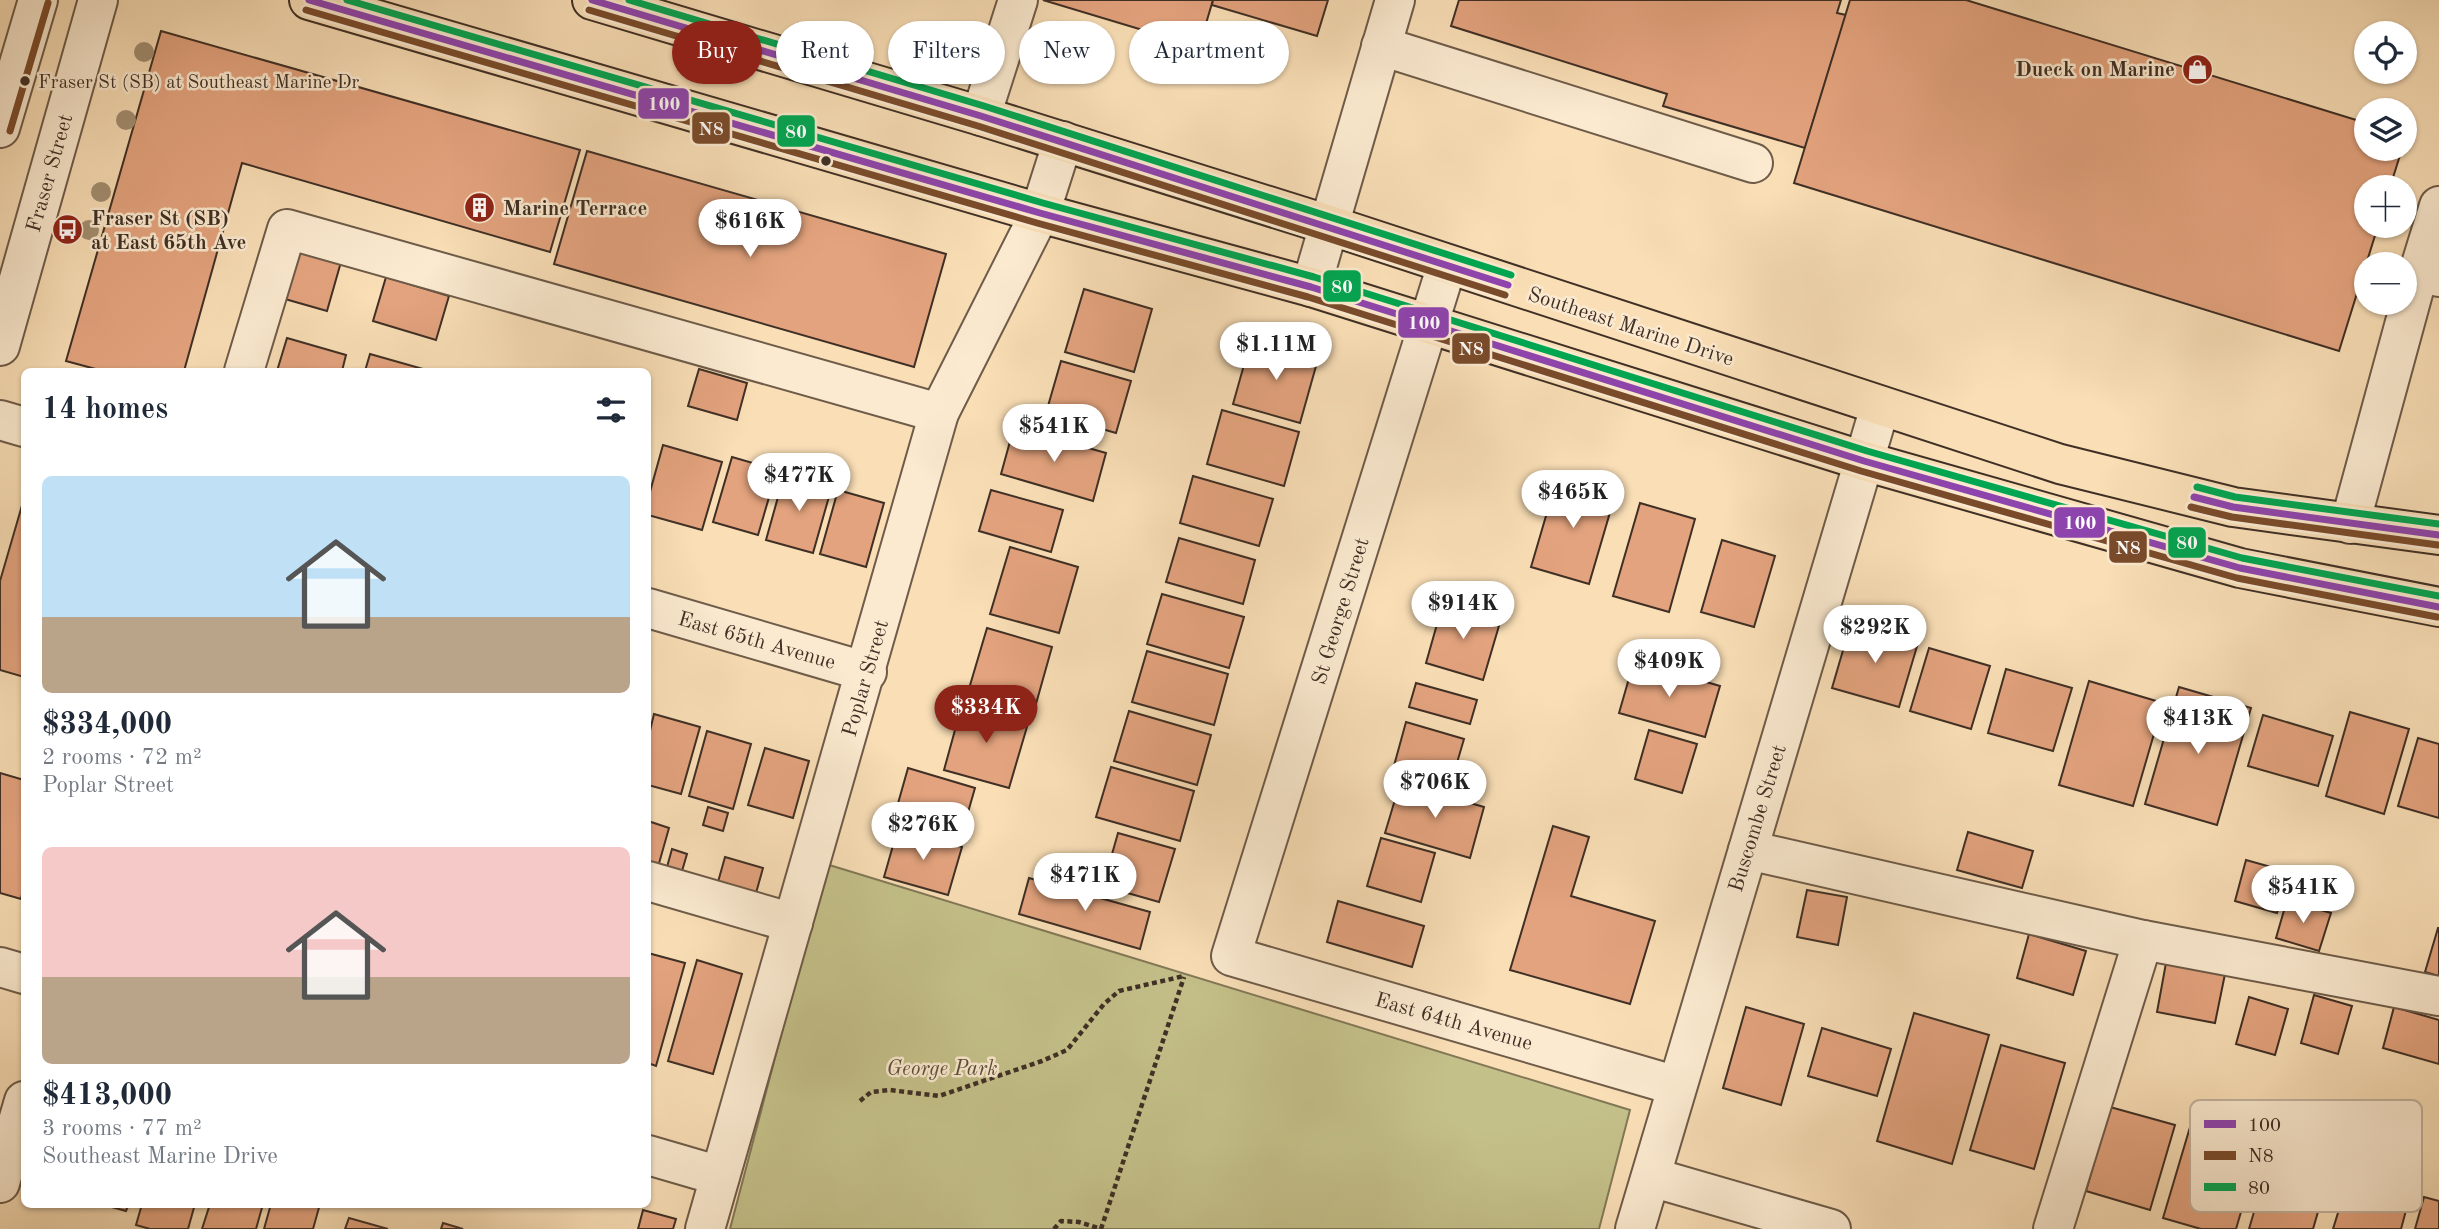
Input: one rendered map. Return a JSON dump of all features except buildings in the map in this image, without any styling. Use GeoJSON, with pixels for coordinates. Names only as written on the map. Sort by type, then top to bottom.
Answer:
{"type":"FeatureCollection","features":[{"type":"Feature","properties":{"kind":"main road"},"geometry":{"type":"LineString","coordinates":[[309,0],[1040,213],[1311,286],[1430,326],[1864,461],[2240,568],[2439,607]]}},
{"type":"Feature","properties":{"kind":"main road","name":"Southeast Marine Drive"},"geometry":{"type":"LineString","coordinates":[[593,0],[1063,141],[1329,225],[1880,407],[2087,471],[2233,507],[2439,535]]}},
{"type":"Feature","properties":{"kind":"street"},"geometry":{"type":"LineString","coordinates":[[0,128],[37,0]]}},
{"type":"Feature","properties":{"kind":"street","name":"Fraser Street"},"geometry":{"type":"LineString","coordinates":[[0,346],[98,0]]}},
{"type":"Feature","properties":{"kind":"street"},"geometry":{"type":"LineString","coordinates":[[981,116],[1018,0]]}},
{"type":"Feature","properties":{"kind":"street"},"geometry":{"type":"LineString","coordinates":[[1311,286],[1395,0]]}},
{"type":"Feature","properties":{"kind":"street"},"geometry":{"type":"LineString","coordinates":[[1381,46],[1753,163]]}},
{"type":"Feature","properties":{"kind":"street","name":"Poplar Street"},"geometry":{"type":"LineString","coordinates":[[705,1229],[867,672],[939,412],[1040,213],[1063,141]]}},
{"type":"Feature","properties":{"kind":"street"},"geometry":{"type":"LineString","coordinates":[[2350,524],[2429,274],[2439,206]]}},
{"type":"Feature","properties":{"kind":"street"},"geometry":{"type":"LineString","coordinates":[[245,368],[287,229],[939,412]]}},
{"type":"Feature","properties":{"kind":"street","name":"St George Street"},"geometry":{"type":"LineString","coordinates":[[1231,956],[1447,265]]}},
{"type":"Feature","properties":{"kind":"street","name":"Buscombe Street"},"geometry":{"type":"LineString","coordinates":[[1635,1229],[1880,407]]}},
{"type":"Feature","properties":{"kind":"street"},"geometry":{"type":"LineString","coordinates":[[0,420],[21,426]]}},
{"type":"Feature","properties":{"kind":"street","name":"East 65th Avenue"},"geometry":{"type":"LineString","coordinates":[[651,609],[867,672]]}},
{"type":"Feature","properties":{"kind":"street"},"geometry":{"type":"LineString","coordinates":[[1748,850],[2143,940],[2439,996]]}},
{"type":"Feature","properties":{"kind":"street"},"geometry":{"type":"LineString","coordinates":[[651,882],[793,923]]}},
{"type":"Feature","properties":{"kind":"street"},"geometry":{"type":"LineString","coordinates":[[2053,1229],[2143,940]]}},
{"type":"Feature","properties":{"kind":"street","name":"East 64th Avenue"},"geometry":{"type":"LineString","coordinates":[[1231,956],[1677,1086]]}},
{"type":"Feature","properties":{"kind":"street"},"geometry":{"type":"LineString","coordinates":[[0,967],[21,973]]}},
{"type":"Feature","properties":{"kind":"street"},"geometry":{"type":"LineString","coordinates":[[0,1183],[21,1111]]}},
{"type":"Feature","properties":{"kind":"street"},"geometry":{"type":"LineString","coordinates":[[651,1157],[720,1177]]}},
{"type":"Feature","properties":{"kind":"street"},"geometry":{"type":"LineString","coordinates":[[1651,1177],[1831,1229]]}},
{"type":"Feature","properties":{"kind":"path"},"geometry":{"type":"LineString","coordinates":[[860,1101],[871,1092],[890,1090],[939,1096],[1042,1061],[1067,1050],[1104,1003],[1119,991],[1184,976],[1101,1229],[1079,1222],[1061,1221],[1054,1229]]}},
{"type":"Feature","properties":{"kind":"green space","name":"George Park"},"geometry":{"type":"Polygon","coordinates":[[[826,864],[1630,1110],[1599,1229],[730,1229],[826,864]]]}},
{"type":"Feature","properties":{"kind":"transit line","name":"100"},"geometry":{"type":"LineString","coordinates":[[309,0],[1040,213],[1311,287],[1864,461],[2240,568],[2439,607]]}},
{"type":"Feature","properties":{"kind":"transit line","name":"80"},"geometry":{"type":"LineString","coordinates":[[347,0],[1043,203],[1314,277],[1867,451],[2242,558],[2439,596]]}},
{"type":"Feature","properties":{"kind":"transit line","name":"100"},"geometry":{"type":"LineString","coordinates":[[592,0],[981,116],[1508,285]]}},
{"type":"Feature","properties":{"kind":"transit line","name":"80"},"geometry":{"type":"LineString","coordinates":[[629,0],[984,106],[1511,275]]}},
{"type":"Feature","properties":{"kind":"transit line","name":"N8"},"geometry":{"type":"LineString","coordinates":[[10,131],[48,3]]}},
{"type":"Feature","properties":{"kind":"transit line","name":"N8"},"geometry":{"type":"LineString","coordinates":[[306,10],[1037,223],[1308,297],[1861,471],[2237,578],[2437,617]]}},
{"type":"Feature","properties":{"kind":"transit line","name":"N8"},"geometry":{"type":"LineString","coordinates":[[589,10],[978,126],[1505,295]]}},
{"type":"Feature","properties":{"kind":"transit line","name":"80"},"geometry":{"type":"LineString","coordinates":[[2197,487],[2235,497],[2439,524]]}},
{"type":"Feature","properties":{"kind":"transit line","name":"100"},"geometry":{"type":"LineString","coordinates":[[2194,497],[2233,507],[2439,535]]}},
{"type":"Feature","properties":{"kind":"transit line","name":"N8"},"geometry":{"type":"LineString","coordinates":[[2191,507],[2232,517],[2438,545]]}},
{"type":"Feature","properties":{"kind":"place","name":"Dueck on Marine"},"geometry":{"type":"Point","coordinates":[2198,69]}},
{"type":"Feature","properties":{"kind":"place","name":"Fraser St (SB) at Southeast Marine Dr"},"geometry":{"type":"Point","coordinates":[25,81]}},
{"type":"Feature","properties":{"kind":"place","name":"Marine Terrace"},"geometry":{"type":"Point","coordinates":[480,208]}},
{"type":"Feature","properties":{"kind":"place","name":"Fraser St (SB) at East 65th Ave"},"geometry":{"type":"Point","coordinates":[68,230]}}]}
